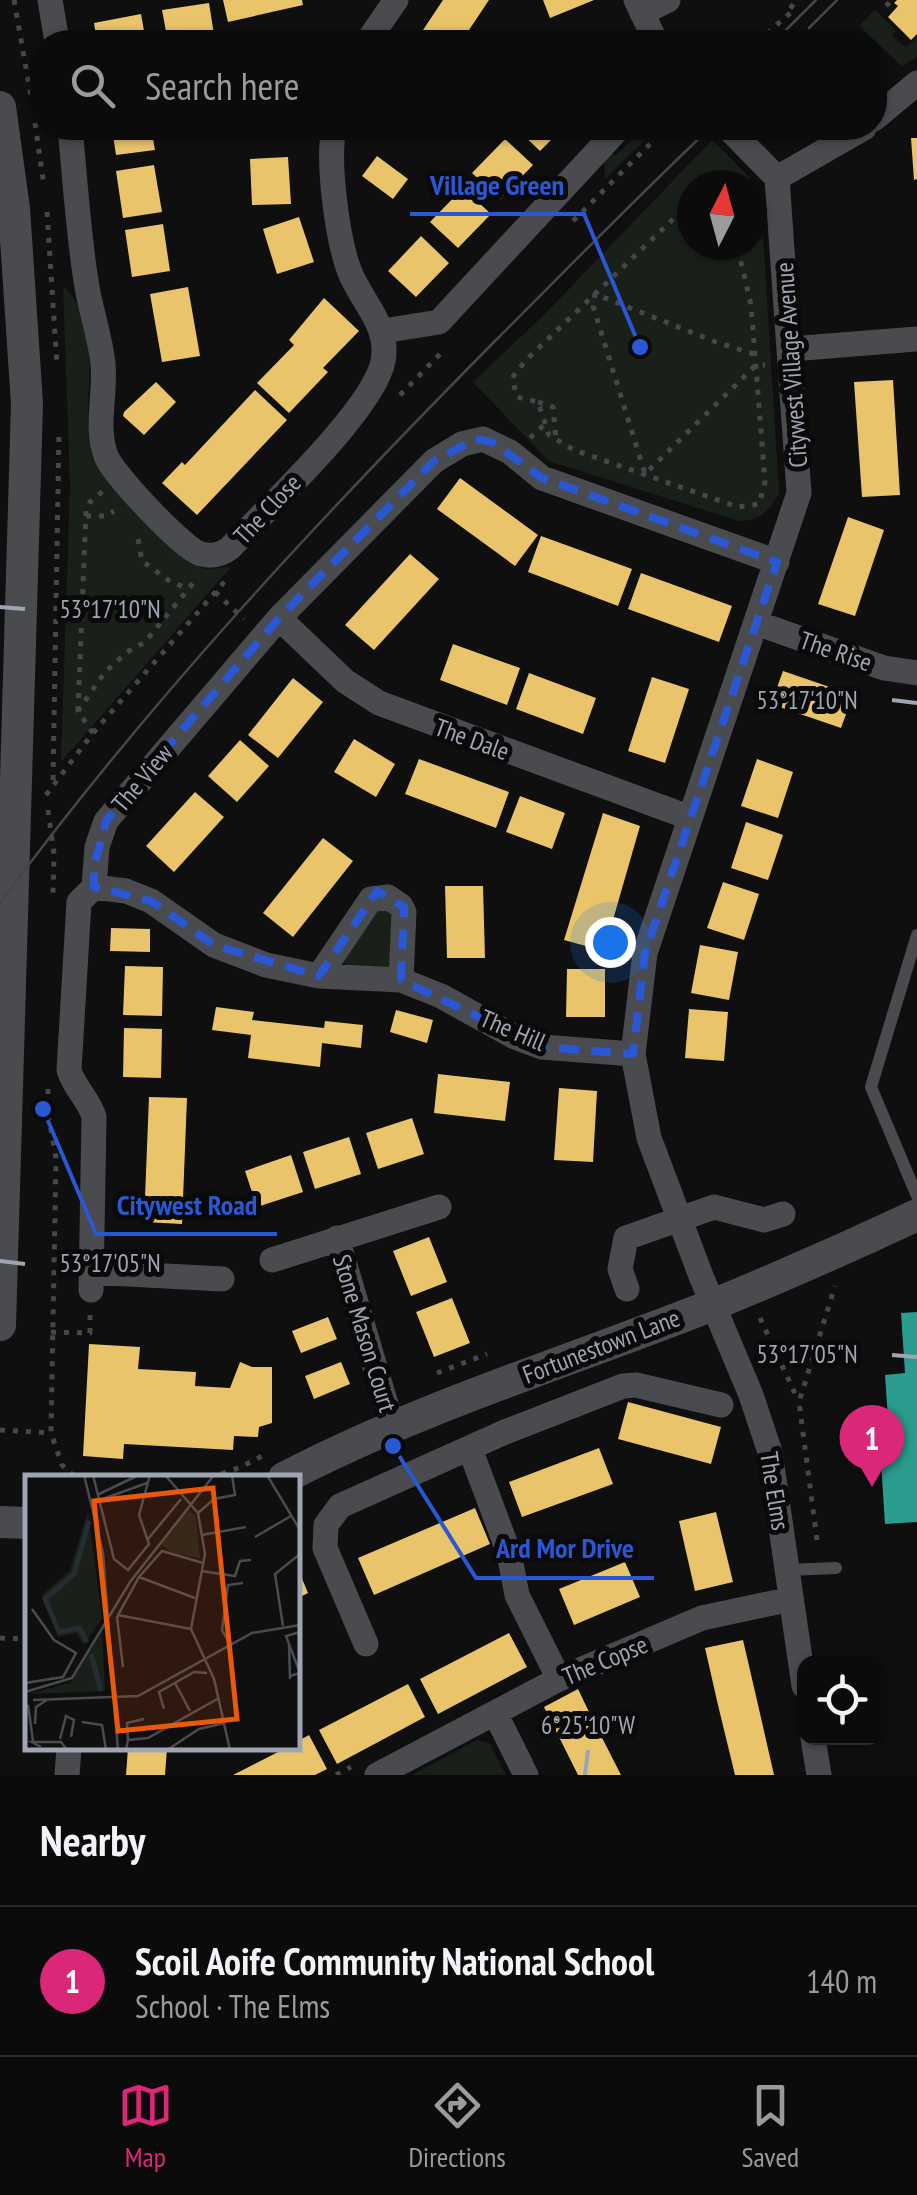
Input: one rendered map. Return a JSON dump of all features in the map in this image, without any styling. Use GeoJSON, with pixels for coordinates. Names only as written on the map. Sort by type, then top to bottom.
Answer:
{"type":"FeatureCollection","features":[{"type":"Feature","properties":{"kind":"street"},"geometry":{"type":"LineString","coordinates":[[50,0],[55,30]]}},
{"type":"Feature","properties":{"kind":"street"},"geometry":{"type":"LineString","coordinates":[[375,30],[396,0]]}},
{"type":"Feature","properties":{"kind":"street"},"geometry":{"type":"LineString","coordinates":[[650,30],[639,6],[668,0]]}},
{"type":"Feature","properties":{"kind":"street"},"geometry":{"type":"LineString","coordinates":[[887,108],[917,83]]}},
{"type":"Feature","properties":{"kind":"street"},"geometry":{"type":"LineString","coordinates":[[0,107],[14,209],[27,404],[0,1325]]}},
{"type":"Feature","properties":{"kind":"street","name":"The Close"},"geometry":{"type":"LineString","coordinates":[[71,140],[86,284],[100,336],[104,370],[102,428],[111,486],[188,549],[217,555],[230,548],[341,430],[380,372],[383,331]]}},
{"type":"Feature","properties":{"kind":"street"},"geometry":{"type":"LineString","coordinates":[[332,140],[349,270],[383,331],[438,322],[607,140]]}},
{"type":"Feature","properties":{"kind":"street"},"geometry":{"type":"LineString","coordinates":[[740,140],[778,178],[843,140]]}},
{"type":"Feature","properties":{"kind":"street","name":"Citywest Village Avenue"},"geometry":{"type":"LineString","coordinates":[[715,1304],[649,1138],[632,1054],[645,953],[800,484],[778,178]]}},
{"type":"Feature","properties":{"kind":"street"},"geometry":{"type":"LineString","coordinates":[[791,349],[917,339]]}},
{"type":"Feature","properties":{"kind":"street","name":"The View"},"geometry":{"type":"LineString","coordinates":[[91,1281],[94,1117],[90,1103],[69,1070],[78,902],[94,887],[97,847],[106,822],[280,618],[434,460],[476,439],[492,442],[542,478],[777,562]]}},
{"type":"Feature","properties":{"kind":"street","name":"The Dale"},"geometry":{"type":"LineString","coordinates":[[280,618],[345,681],[379,702],[688,817]]}},
{"type":"Feature","properties":{"kind":"street","name":"The Rise"},"geometry":{"type":"LineString","coordinates":[[756,623],[884,668],[917,673]]}},
{"type":"Feature","properties":{"kind":"street","name":"The Hill"},"geometry":{"type":"LineString","coordinates":[[94,887],[126,891],[151,902],[214,945],[266,965],[319,976],[400,980],[441,996],[515,1037],[542,1047],[632,1054]]}},
{"type":"Feature","properties":{"kind":"street"},"geometry":{"type":"LineString","coordinates":[[319,976],[371,899],[381,896],[402,906],[404,912],[400,980]]}},
{"type":"Feature","properties":{"kind":"street","name":"Stone Mason Court"},"geometry":{"type":"LineString","coordinates":[[272,1260],[440,1207]]}},
{"type":"Feature","properties":{"kind":"street"},"geometry":{"type":"LineString","coordinates":[[627,1289],[620,1269],[626,1238],[714,1207],[764,1220],[783,1214]]}},
{"type":"Feature","properties":{"kind":"street","name":"Fortunestown Lane"},"geometry":{"type":"LineString","coordinates":[[291,1475],[394,1428],[715,1304],[917,1215]]}},
{"type":"Feature","properties":{"kind":"street","name":"Stone Mason Court"},"geometry":{"type":"LineString","coordinates":[[337,1238],[394,1428]]}},
{"type":"Feature","properties":{"kind":"street"},"geometry":{"type":"LineString","coordinates":[[91,1281],[222,1279]]}},
{"type":"Feature","properties":{"kind":"street","name":"The Elms"},"geometry":{"type":"LineString","coordinates":[[715,1304],[770,1452],[799,1655]]}},
{"type":"Feature","properties":{"kind":"street"},"geometry":{"type":"LineString","coordinates":[[366,1644],[325,1548],[326,1525],[340,1506],[622,1386],[636,1385],[721,1405]]}},
{"type":"Feature","properties":{"kind":"street"},"geometry":{"type":"LineString","coordinates":[[470,1449],[509,1553],[517,1595],[559,1679]]}},
{"type":"Feature","properties":{"kind":"street"},"geometry":{"type":"LineString","coordinates":[[0,1522],[25,1523]]}},
{"type":"Feature","properties":{"kind":"street","name":"The Copse"},"geometry":{"type":"LineString","coordinates":[[364,1771],[495,1713],[559,1679],[702,1618],[791,1599]]}},
{"type":"Feature","properties":{"kind":"street"},"geometry":{"type":"LineString","coordinates":[[495,1713],[526,1775]]}},
{"type":"Feature","properties":{"kind":"street"},"geometry":{"type":"LineString","coordinates":[[813,1745],[818,1775]]}},
{"type":"Feature","properties":{"kind":"street"},"geometry":{"type":"LineString","coordinates":[[67,1775],[68,1750]]}},
{"type":"Feature","properties":{"kind":"lane"},"geometry":{"type":"LineString","coordinates":[[917,936],[871,1088],[917,1196]]}},
{"type":"Feature","properties":{"kind":"lane"},"geometry":{"type":"LineString","coordinates":[[787,1570],[836,1568]]}},
{"type":"Feature","properties":{"kind":"path"},"geometry":{"type":"LineString","coordinates":[[771,30],[795,9],[784,0]]}},
{"type":"Feature","properties":{"kind":"path"},"geometry":{"type":"LineString","coordinates":[[886,6],[892,0]]}},
{"type":"Feature","properties":{"kind":"path"},"geometry":{"type":"LineString","coordinates":[[556,440],[553,407],[517,397],[512,378],[677,215]]}},
{"type":"Feature","properties":{"kind":"path"},"geometry":{"type":"LineString","coordinates":[[538,402],[548,435],[556,440],[738,507],[759,504],[765,482],[751,304],[741,260]]}},
{"type":"Feature","properties":{"kind":"path"},"geometry":{"type":"LineString","coordinates":[[595,294],[754,354]]}},
{"type":"Feature","properties":{"kind":"path"},"geometry":{"type":"LineString","coordinates":[[595,294],[594,306],[645,474]]}},
{"type":"Feature","properties":{"kind":"path"},"geometry":{"type":"LineString","coordinates":[[645,474],[755,366],[765,365]]}},
{"type":"Feature","properties":{"kind":"path"},"geometry":{"type":"LineString","coordinates":[[111,486],[114,511],[125,522]]}},
{"type":"Feature","properties":{"kind":"path"},"geometry":{"type":"LineString","coordinates":[[93,733],[78,711],[86,516],[90,502],[111,486]]}},
{"type":"Feature","properties":{"kind":"path"},"geometry":{"type":"LineString","coordinates":[[86,516],[106,516],[114,511]]}},
{"type":"Feature","properties":{"kind":"path"},"geometry":{"type":"LineString","coordinates":[[136,533],[142,561],[188,589]]}},
{"type":"Feature","properties":{"kind":"path"},"geometry":{"type":"LineString","coordinates":[[78,711],[105,672],[145,642],[197,578],[206,555]]}},
{"type":"Feature","properties":{"kind":"path"},"geometry":{"type":"LineString","coordinates":[[53,783],[45,796],[54,854],[53,904]]}},
{"type":"Feature","properties":{"kind":"path"},"geometry":{"type":"LineString","coordinates":[[48,1075],[48,1114],[56,1158],[51,1433],[62,1465],[73,1475]]}},
{"type":"Feature","properties":{"kind":"path"},"geometry":{"type":"LineString","coordinates":[[51,1332],[90,1332],[91,1281]]}},
{"type":"Feature","properties":{"kind":"path"},"geometry":{"type":"LineString","coordinates":[[799,1402],[835,1286]]}},
{"type":"Feature","properties":{"kind":"path"},"geometry":{"type":"LineString","coordinates":[[760,1318],[799,1402],[817,1540]]}},
{"type":"Feature","properties":{"kind":"path"},"geometry":{"type":"LineString","coordinates":[[0,1430],[51,1433]]}},
{"type":"Feature","properties":{"kind":"path"},"geometry":{"type":"LineString","coordinates":[[0,1638],[25,1639]]}},
{"type":"Feature","properties":{"kind":"path"},"geometry":{"type":"LineString","coordinates":[[336,1775],[364,1771]]}},
{"type":"Feature","properties":{"kind":"highlighted area"},"geometry":{"type":"Polygon","coordinates":[[[476,439],[492,442],[542,478],[777,562],[645,953],[633,1054],[542,1047],[401,980],[404,907],[377,891],[319,976],[214,945],[151,901],[94,887],[94,867],[106,821],[128,793],[279,618],[434,461],[476,439]]]}},
{"type":"Feature","properties":{"kind":"shaded area"},"geometry":{"type":"Polygon","coordinates":[[[875,10],[896,31],[892,36],[906,47],[917,38],[917,57],[902,66],[887,52],[887,30],[863,30],[859,26],[875,10]]]}},
{"type":"Feature","properties":{"kind":"shaded area"},"geometry":{"type":"Polygon","coordinates":[[[631,140],[645,140],[605,179],[607,149],[616,156],[631,140]]]}},
{"type":"Feature","properties":{"kind":"shaded area"},"geometry":{"type":"Polygon","coordinates":[[[712,140],[742,170],[683,170],[712,140]]]}},
{"type":"Feature","properties":{"kind":"shaded area"},"geometry":{"type":"Polygon","coordinates":[[[677,176],[677,260],[764,260],[779,493],[758,517],[739,521],[549,461],[473,382],[547,312],[677,176]]]}},
{"type":"Feature","properties":{"kind":"shaded area"},"geometry":{"type":"Polygon","coordinates":[[[63,286],[77,303],[85,323],[90,367],[89,435],[97,467],[134,512],[189,563],[205,569],[231,567],[61,762],[70,485],[63,286]]]}},
{"type":"Feature","properties":{"kind":"shaded area"},"geometry":{"type":"Polygon","coordinates":[[[381,907],[392,913],[390,967],[346,965],[343,959],[381,907]]]}},
{"type":"Feature","properties":{"kind":"shaded area"},"geometry":{"type":"Polygon","coordinates":[[[477,1740],[489,1743],[506,1775],[412,1775],[477,1740]]]}},
{"type":"Feature","properties":{"kind":"building: Homes"},"geometry":{"type":"Polygon","coordinates":[[[223,0],[302,0],[303,5],[228,22],[223,0]]]}},
{"type":"Feature","properties":{"kind":"building: Homes"},"geometry":{"type":"Polygon","coordinates":[[[443,0],[489,0],[469,30],[423,30],[443,0]]]}},
{"type":"Feature","properties":{"kind":"building: Homes"},"geometry":{"type":"Polygon","coordinates":[[[543,0],[594,0],[550,18],[543,0]]]}},
{"type":"Feature","properties":{"kind":"building: Homes"},"geometry":{"type":"Polygon","coordinates":[[[917,0],[917,34],[911,40],[888,17],[898,6],[894,3],[917,0]]]}},
{"type":"Feature","properties":{"kind":"building: Homes"},"geometry":{"type":"Polygon","coordinates":[[[209,3],[213,30],[166,30],[162,10],[209,3]]]}},
{"type":"Feature","properties":{"kind":"building: Homes"},"geometry":{"type":"Polygon","coordinates":[[[141,14],[144,30],[95,30],[94,23],[141,14]]]}},
{"type":"Feature","properties":{"kind":"building: Homes"},"geometry":{"type":"Polygon","coordinates":[[[911,138],[917,138],[914,180],[911,138]]]}},
{"type":"Feature","properties":{"kind":"building: Homes"},"geometry":{"type":"Polygon","coordinates":[[[114,140],[153,140],[155,150],[116,155],[114,140]]]}},
{"type":"Feature","properties":{"kind":"building: Homes"},"geometry":{"type":"Polygon","coordinates":[[[504,140],[533,165],[500,199],[472,173],[504,140]]]}},
{"type":"Feature","properties":{"kind":"building: Homes"},"geometry":{"type":"Polygon","coordinates":[[[529,140],[551,140],[540,151],[529,140]]]}},
{"type":"Feature","properties":{"kind":"building: Homes"},"geometry":{"type":"Polygon","coordinates":[[[377,156],[408,179],[393,199],[362,176],[377,156]]]}},
{"type":"Feature","properties":{"kind":"building: Homes"},"geometry":{"type":"Polygon","coordinates":[[[288,157],[291,204],[252,205],[250,159],[288,157]]]}},
{"type":"Feature","properties":{"kind":"building: Homes"},"geometry":{"type":"Polygon","coordinates":[[[154,165],[162,212],[123,218],[116,171],[154,165]]]}},
{"type":"Feature","properties":{"kind":"building: Homes"},"geometry":{"type":"Polygon","coordinates":[[[463,188],[491,214],[458,248],[430,222],[463,188]]]}},
{"type":"Feature","properties":{"kind":"building: Homes"},"geometry":{"type":"Polygon","coordinates":[[[299,217],[314,262],[277,274],[263,229],[299,217]]]}},
{"type":"Feature","properties":{"kind":"building: Homes"},"geometry":{"type":"Polygon","coordinates":[[[163,224],[170,271],[132,277],[125,230],[163,224]]]}},
{"type":"Feature","properties":{"kind":"building: Homes"},"geometry":{"type":"Polygon","coordinates":[[[421,236],[449,263],[416,297],[388,271],[421,236]]]}},
{"type":"Feature","properties":{"kind":"building: Homes"},"geometry":{"type":"Polygon","coordinates":[[[188,287],[200,356],[162,362],[150,294],[188,287]]]}},
{"type":"Feature","properties":{"kind":"building: Homes"},"geometry":{"type":"Polygon","coordinates":[[[324,298],[359,331],[323,368],[328,372],[289,413],[257,383],[294,345],[289,340],[324,298]]]}},
{"type":"Feature","properties":{"kind":"building: Homes"},"geometry":{"type":"Polygon","coordinates":[[[893,380],[900,495],[862,497],[854,382],[893,380]]]}},
{"type":"Feature","properties":{"kind":"building: Homes"},"geometry":{"type":"Polygon","coordinates":[[[156,382],[176,402],[144,435],[123,416],[156,382]]]}},
{"type":"Feature","properties":{"kind":"building: Homes"},"geometry":{"type":"Polygon","coordinates":[[[255,390],[287,420],[197,515],[162,483],[182,462],[185,465],[255,390]]]}},
{"type":"Feature","properties":{"kind":"building: Homes"},"geometry":{"type":"Polygon","coordinates":[[[460,478],[538,535],[515,566],[437,509],[460,478]]]}},
{"type":"Feature","properties":{"kind":"building: Homes"},"geometry":{"type":"Polygon","coordinates":[[[848,517],[884,530],[855,616],[818,604],[848,517]]]}},
{"type":"Feature","properties":{"kind":"building: Homes"},"geometry":{"type":"Polygon","coordinates":[[[541,536],[632,569],[618,606],[528,572],[541,536]]]}},
{"type":"Feature","properties":{"kind":"building: Homes"},"geometry":{"type":"Polygon","coordinates":[[[410,554],[439,579],[374,650],[345,625],[410,554]]]}},
{"type":"Feature","properties":{"kind":"building: Homes"},"geometry":{"type":"Polygon","coordinates":[[[641,573],[732,606],[719,642],[628,609],[641,573]]]}},
{"type":"Feature","properties":{"kind":"building: Homes"},"geometry":{"type":"Polygon","coordinates":[[[453,644],[520,668],[507,705],[440,680],[453,644]]]}},
{"type":"Feature","properties":{"kind":"building: Homes"},"geometry":{"type":"Polygon","coordinates":[[[783,671],[853,695],[841,728],[771,704],[783,671]]]}},
{"type":"Feature","properties":{"kind":"building: Homes"},"geometry":{"type":"Polygon","coordinates":[[[529,673],[596,698],[583,734],[516,709],[529,673]]]}},
{"type":"Feature","properties":{"kind":"building: Homes"},"geometry":{"type":"Polygon","coordinates":[[[652,677],[689,689],[665,763],[628,751],[652,677]]]}},
{"type":"Feature","properties":{"kind":"building: Homes"},"geometry":{"type":"Polygon","coordinates":[[[293,678],[323,702],[278,758],[248,735],[293,678]]]}},
{"type":"Feature","properties":{"kind":"building: Homes"},"geometry":{"type":"Polygon","coordinates":[[[354,739],[395,764],[376,797],[334,772],[354,739]]]}},
{"type":"Feature","properties":{"kind":"building: Homes"},"geometry":{"type":"Polygon","coordinates":[[[240,740],[269,766],[237,802],[208,776],[240,740]]]}},
{"type":"Feature","properties":{"kind":"building: Homes"},"geometry":{"type":"Polygon","coordinates":[[[419,759],[509,792],[496,828],[405,794],[419,759]]]}},
{"type":"Feature","properties":{"kind":"building: Homes"},"geometry":{"type":"Polygon","coordinates":[[[757,759],[793,772],[778,818],[741,806],[757,759]]]}},
{"type":"Feature","properties":{"kind":"building: Homes"},"geometry":{"type":"Polygon","coordinates":[[[195,792],[224,817],[174,872],[146,846],[195,792]]]}},
{"type":"Feature","properties":{"kind":"building: Homes"},"geometry":{"type":"Polygon","coordinates":[[[520,796],[565,813],[552,849],[506,832],[520,796]]]}},
{"type":"Feature","properties":{"kind":"building: Homes"},"geometry":{"type":"Polygon","coordinates":[[[603,813],[640,826],[604,951],[564,940],[603,813]]]}},
{"type":"Feature","properties":{"kind":"building: Homes"},"geometry":{"type":"Polygon","coordinates":[[[746,822],[783,835],[768,880],[731,868],[746,822]]]}},
{"type":"Feature","properties":{"kind":"building: Homes"},"geometry":{"type":"Polygon","coordinates":[[[323,838],[353,861],[293,937],[263,913],[323,838]]]}},
{"type":"Feature","properties":{"kind":"building: Homes"},"geometry":{"type":"Polygon","coordinates":[[[723,882],[759,894],[744,940],[707,928],[723,882]]]}},
{"type":"Feature","properties":{"kind":"building: Homes"},"geometry":{"type":"Polygon","coordinates":[[[445,886],[483,886],[485,958],[447,958],[445,886]]]}},
{"type":"Feature","properties":{"kind":"building: Homes"},"geometry":{"type":"Polygon","coordinates":[[[111,928],[150,929],[150,952],[110,951],[111,928]]]}},
{"type":"Feature","properties":{"kind":"building: Homes"},"geometry":{"type":"Polygon","coordinates":[[[700,945],[738,952],[729,1000],[691,993],[700,945]]]}},
{"type":"Feature","properties":{"kind":"building: Homes"},"geometry":{"type":"Polygon","coordinates":[[[125,966],[163,967],[162,1016],[123,1015],[125,966]]]}},
{"type":"Feature","properties":{"kind":"building: Homes"},"geometry":{"type":"Polygon","coordinates":[[[567,969],[605,969],[605,1017],[566,1017],[567,969]]]}},
{"type":"Feature","properties":{"kind":"building: Homes"},"geometry":{"type":"Polygon","coordinates":[[[216,1007],[254,1012],[252,1020],[324,1028],[325,1021],[363,1025],[361,1048],[322,1043],[320,1067],[248,1058],[251,1035],[212,1030],[216,1007]]]}},
{"type":"Feature","properties":{"kind":"building: Homes"},"geometry":{"type":"Polygon","coordinates":[[[689,1009],[728,1012],[724,1061],[685,1058],[689,1009]]]}},
{"type":"Feature","properties":{"kind":"building: Homes"},"geometry":{"type":"Polygon","coordinates":[[[396,1010],[433,1020],[427,1043],[390,1032],[396,1010]]]}},
{"type":"Feature","properties":{"kind":"building: Homes"},"geometry":{"type":"Polygon","coordinates":[[[124,1028],[162,1029],[161,1078],[123,1077],[124,1028]]]}},
{"type":"Feature","properties":{"kind":"building: Homes"},"geometry":{"type":"Polygon","coordinates":[[[438,1074],[510,1082],[505,1121],[434,1113],[438,1074]]]}},
{"type":"Feature","properties":{"kind":"building: Homes"},"geometry":{"type":"Polygon","coordinates":[[[559,1088],[597,1091],[593,1162],[554,1160],[559,1088]]]}},
{"type":"Feature","properties":{"kind":"building: Homes"},"geometry":{"type":"Polygon","coordinates":[[[149,1097],[187,1098],[182,1224],[144,1222],[149,1097]]]}},
{"type":"Feature","properties":{"kind":"building: Homes"},"geometry":{"type":"Polygon","coordinates":[[[412,1118],[424,1154],[378,1169],[366,1133],[412,1118]]]}},
{"type":"Feature","properties":{"kind":"building: Homes"},"geometry":{"type":"Polygon","coordinates":[[[349,1137],[361,1174],[315,1189],[303,1152],[349,1137]]]}},
{"type":"Feature","properties":{"kind":"building: Homes"},"geometry":{"type":"Polygon","coordinates":[[[291,1155],[303,1192],[257,1207],[245,1171],[291,1155]]]}},
{"type":"Feature","properties":{"kind":"building: Homes"},"geometry":{"type":"Polygon","coordinates":[[[429,1237],[447,1282],[411,1296],[393,1251],[429,1237]]]}},
{"type":"Feature","properties":{"kind":"building: Homes"},"geometry":{"type":"Polygon","coordinates":[[[452,1298],[470,1343],[434,1357],[416,1312],[452,1298]]]}},
{"type":"Feature","properties":{"kind":"building: Homes"},"geometry":{"type":"Polygon","coordinates":[[[328,1317],[337,1339],[301,1353],[292,1331],[328,1317]]]}},
{"type":"Feature","properties":{"kind":"building: Homes"},"geometry":{"type":"Polygon","coordinates":[[[89,1344],[140,1347],[138,1369],[196,1372],[195,1386],[230,1388],[240,1362],[252,1367],[272,1367],[272,1423],[259,1427],[258,1437],[234,1436],[233,1450],[124,1444],[123,1459],[83,1456],[89,1344]]]}},
{"type":"Feature","properties":{"kind":"building: Homes"},"geometry":{"type":"Polygon","coordinates":[[[341,1362],[350,1384],[314,1399],[305,1376],[341,1362]]]}},
{"type":"Feature","properties":{"kind":"building: Homes"},"geometry":{"type":"Polygon","coordinates":[[[628,1402],[721,1427],[711,1464],[618,1439],[628,1402]]]}},
{"type":"Feature","properties":{"kind":"building: Homes"},"geometry":{"type":"Polygon","coordinates":[[[599,1448],[613,1484],[522,1517],[509,1482],[599,1448]]]}},
{"type":"Feature","properties":{"kind":"building: Homes"},"geometry":{"type":"Polygon","coordinates":[[[475,1508],[490,1544],[374,1595],[358,1558],[475,1508]]]}},
{"type":"Feature","properties":{"kind":"building: Homes"},"geometry":{"type":"Polygon","coordinates":[[[716,1512],[733,1582],[695,1591],[679,1521],[716,1512]]]}},
{"type":"Feature","properties":{"kind":"building: Homes"},"geometry":{"type":"Polygon","coordinates":[[[625,1562],[640,1597],[574,1625],[559,1589],[625,1562]]]}},
{"type":"Feature","properties":{"kind":"building: Homes"},"geometry":{"type":"Polygon","coordinates":[[[300,1574],[308,1593],[300,1597],[300,1574]]]}},
{"type":"Feature","properties":{"kind":"building: Homes"},"geometry":{"type":"Polygon","coordinates":[[[509,1633],[527,1667],[438,1714],[420,1679],[509,1633]]]}},
{"type":"Feature","properties":{"kind":"building: Homes"},"geometry":{"type":"Polygon","coordinates":[[[743,1640],[774,1775],[735,1775],[718,1705],[705,1648],[743,1640]]]}},
{"type":"Feature","properties":{"kind":"building: Homes"},"geometry":{"type":"Polygon","coordinates":[[[408,1684],[425,1717],[337,1764],[319,1730],[408,1684]]]}},
{"type":"Feature","properties":{"kind":"building: Homes"},"geometry":{"type":"Polygon","coordinates":[[[578,1689],[621,1775],[578,1775],[544,1707],[578,1689]]]}},
{"type":"Feature","properties":{"kind":"building: Homes"},"geometry":{"type":"Polygon","coordinates":[[[309,1735],[327,1769],[315,1775],[233,1775],[282,1750],[300,1750],[300,1740],[309,1735]]]}},
{"type":"Feature","properties":{"kind":"building: Homes"},"geometry":{"type":"Polygon","coordinates":[[[128,1750],[167,1750],[165,1775],[126,1775],[128,1750]]]}},
{"type":"Feature","properties":{"kind":"building: Schools"},"geometry":{"type":"Polygon","coordinates":[[[917,1312],[917,1522],[885,1524],[881,1463],[891,1463],[885,1375],[905,1373],[901,1313],[917,1312]]]}},
{"type":"Feature","properties":{"kind":"tram line"},"geometry":{"type":"LineString","coordinates":[[786,30],[816,0]]}},
{"type":"Feature","properties":{"kind":"tram line"},"geometry":{"type":"LineString","coordinates":[[809,28],[837,0]]}},
{"type":"Feature","properties":{"kind":"tram line"},"geometry":{"type":"LineString","coordinates":[[0,903],[115,755],[300,544],[495,341],[698,140]]}},
{"type":"Feature","properties":{"kind":"place","name":"Village Green"},"geometry":{"type":"Point","coordinates":[640,347]}},
{"type":"Feature","properties":{"kind":"place","name":"Citywest Road"},"geometry":{"type":"Point","coordinates":[43,1109]}},
{"type":"Feature","properties":{"kind":"place","name":"Ard Mor Drive"},"geometry":{"type":"Point","coordinates":[393,1446]}},
{"type":"Feature","properties":{"kind":"place","name":"Scoil Aoife Community National School"},"geometry":{"type":"Point","coordinates":[872,1487]}}]}
